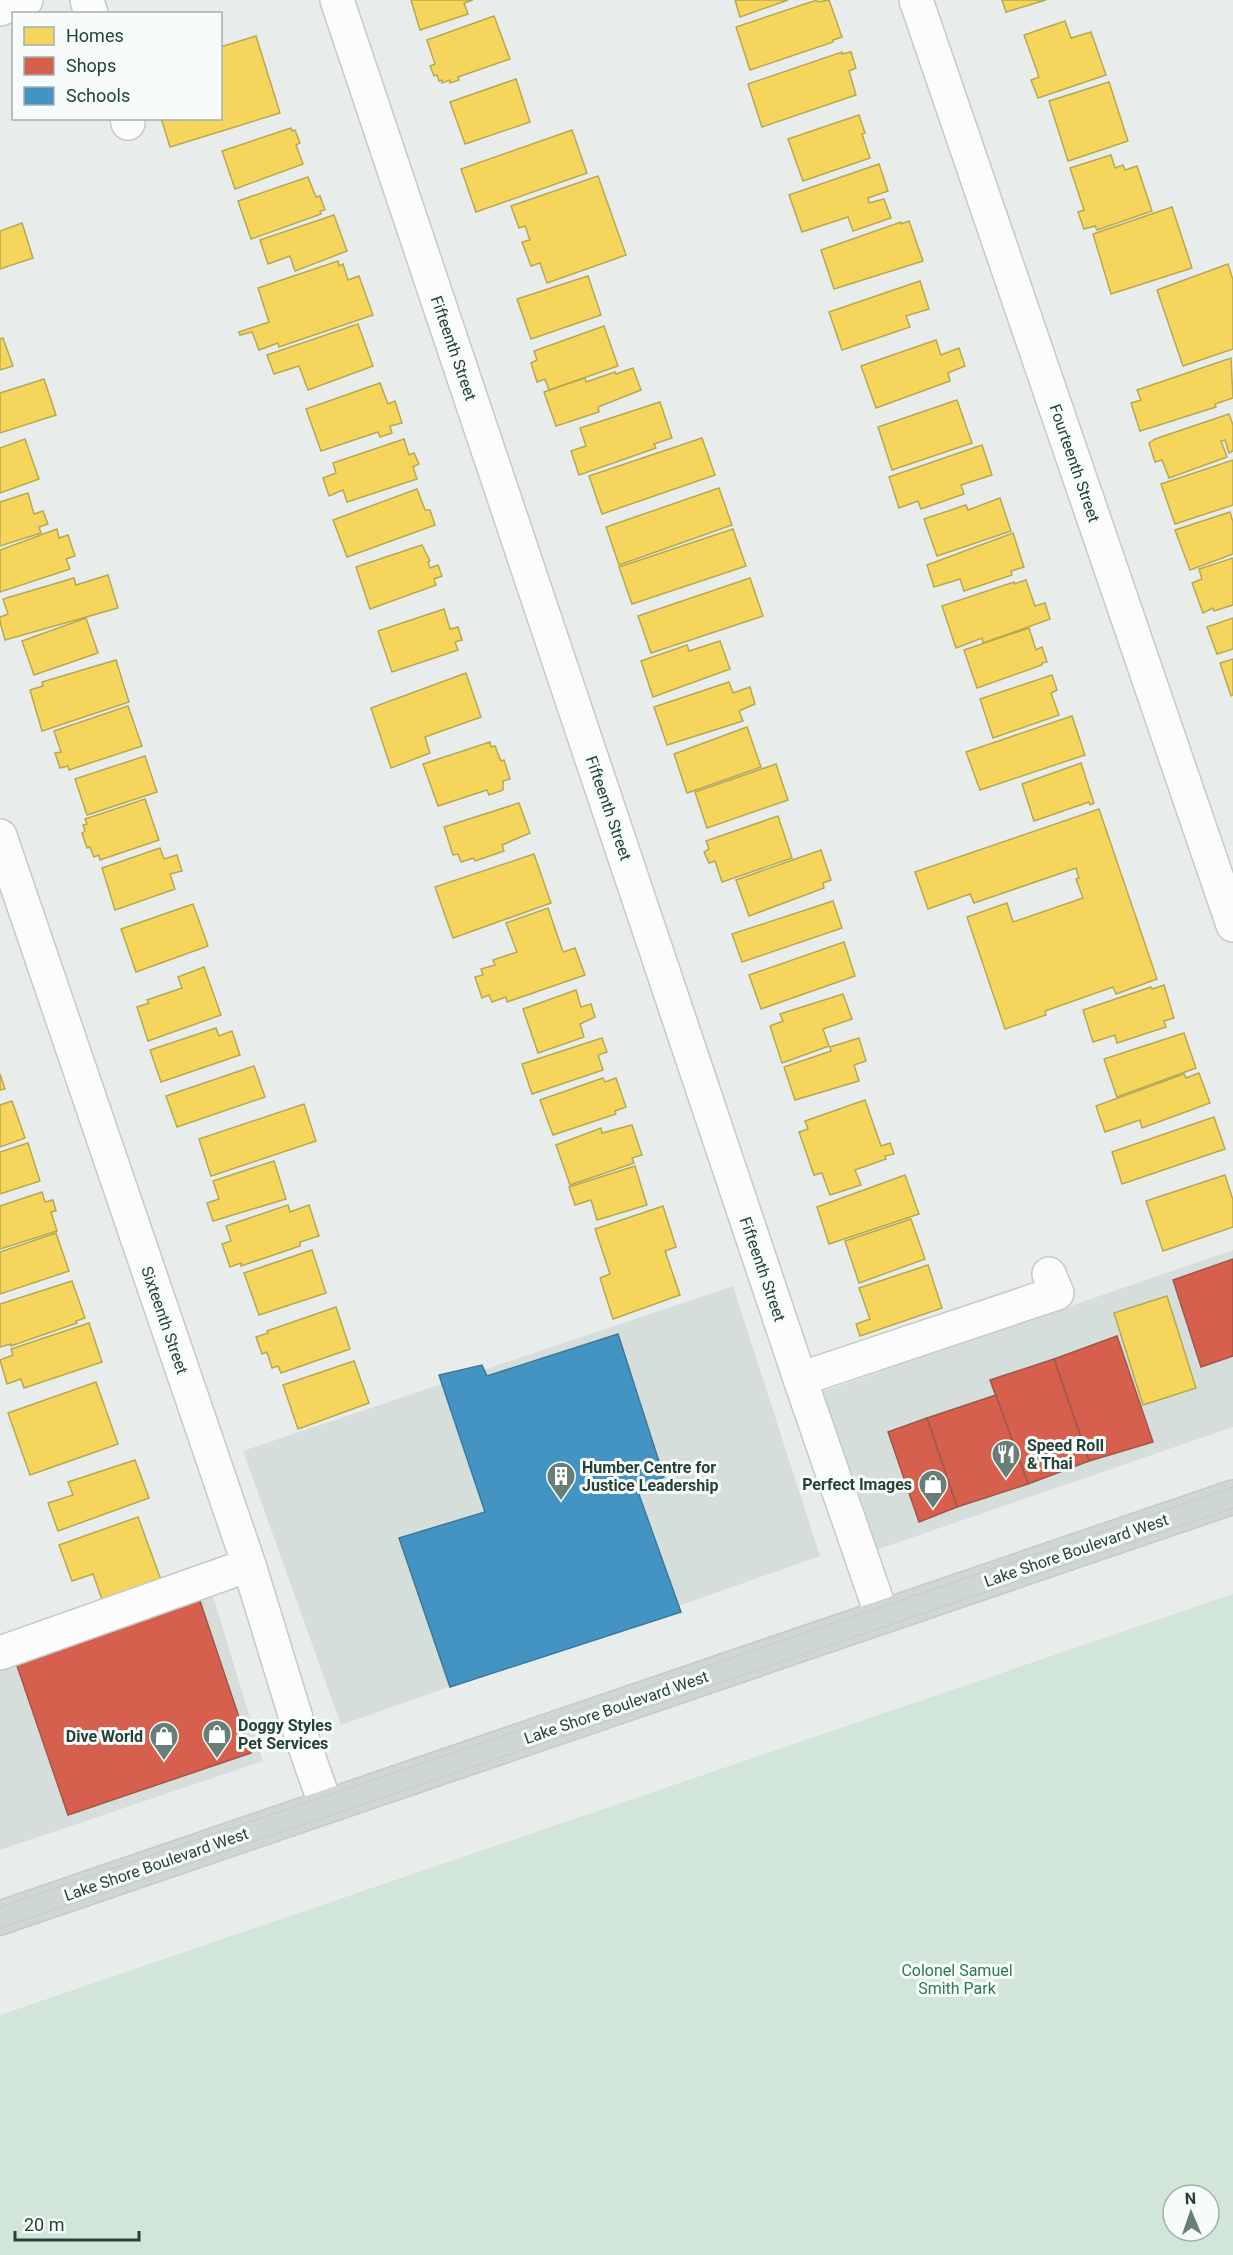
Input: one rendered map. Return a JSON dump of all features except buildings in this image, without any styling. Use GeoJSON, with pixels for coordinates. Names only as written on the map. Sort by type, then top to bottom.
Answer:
{"type":"FeatureCollection","features":[{"type":"Feature","properties":{"kind":"main road","name":"Lake Shore Boulevard West"},"geometry":{"type":"LineString","coordinates":[[0,1918],[1233,1497]]}},
{"type":"Feature","properties":{"kind":"street"},"geometry":{"type":"LineString","coordinates":[[0,9],[26,0]]}},
{"type":"Feature","properties":{"kind":"street","name":"Fifteenth Street"},"geometry":{"type":"LineString","coordinates":[[337,0],[882,1616]]}},
{"type":"Feature","properties":{"kind":"street","name":"Fourteenth Street"},"geometry":{"type":"LineString","coordinates":[[916,0],[1233,925]]}},
{"type":"Feature","properties":{"kind":"street","name":"Sixteenth Street"},"geometry":{"type":"LineString","coordinates":[[0,836],[249,1565],[303,1741],[326,1806]]}},
{"type":"Feature","properties":{"kind":"street"},"geometry":{"type":"LineString","coordinates":[[800,1378],[1057,1293],[1049,1274]]}},
{"type":"Feature","properties":{"kind":"street"},"geometry":{"type":"LineString","coordinates":[[0,1653],[249,1565]]}},
{"type":"Feature","properties":{"kind":"shaded area"},"geometry":{"type":"Polygon","coordinates":[[[1233,1250],[1233,1427],[876,1550],[821,1392],[1233,1250]]]}},
{"type":"Feature","properties":{"kind":"shaded area"},"geometry":{"type":"Polygon","coordinates":[[[733,1286],[820,1556],[341,1725],[243,1451],[733,1286]]]}},
{"type":"Feature","properties":{"kind":"shaded area"},"geometry":{"type":"Polygon","coordinates":[[[208,1579],[263,1761],[0,1850],[0,1654],[208,1579]]]}},
{"type":"Feature","properties":{"kind":"green space","name":"Colonel Samuel Smith Park"},"geometry":{"type":"Polygon","coordinates":[[[1233,1594],[1233,2255],[0,2255],[0,2015],[1233,1594]]]}},
{"type":"Feature","properties":{"kind":"tram line"},"geometry":{"type":"LineString","coordinates":[[0,1907],[1233,1487]]}},
{"type":"Feature","properties":{"kind":"tram line"},"geometry":{"type":"LineString","coordinates":[[0,1928],[1233,1508]]}},
{"type":"Feature","properties":{"kind":"place","name":"Speed Roll & Thai"},"geometry":{"type":"Point","coordinates":[1006,1480]}},
{"type":"Feature","properties":{"kind":"place","name":"Humber Centre for Justice Leadership"},"geometry":{"type":"Point","coordinates":[561,1502]}},
{"type":"Feature","properties":{"kind":"place","name":"Perfect Images"},"geometry":{"type":"Point","coordinates":[933,1510]}},
{"type":"Feature","properties":{"kind":"place","name":"Doggy Styles Pet Services"},"geometry":{"type":"Point","coordinates":[217,1760]}},
{"type":"Feature","properties":{"kind":"place","name":"Dive World"},"geometry":{"type":"Point","coordinates":[164,1762]}}]}
